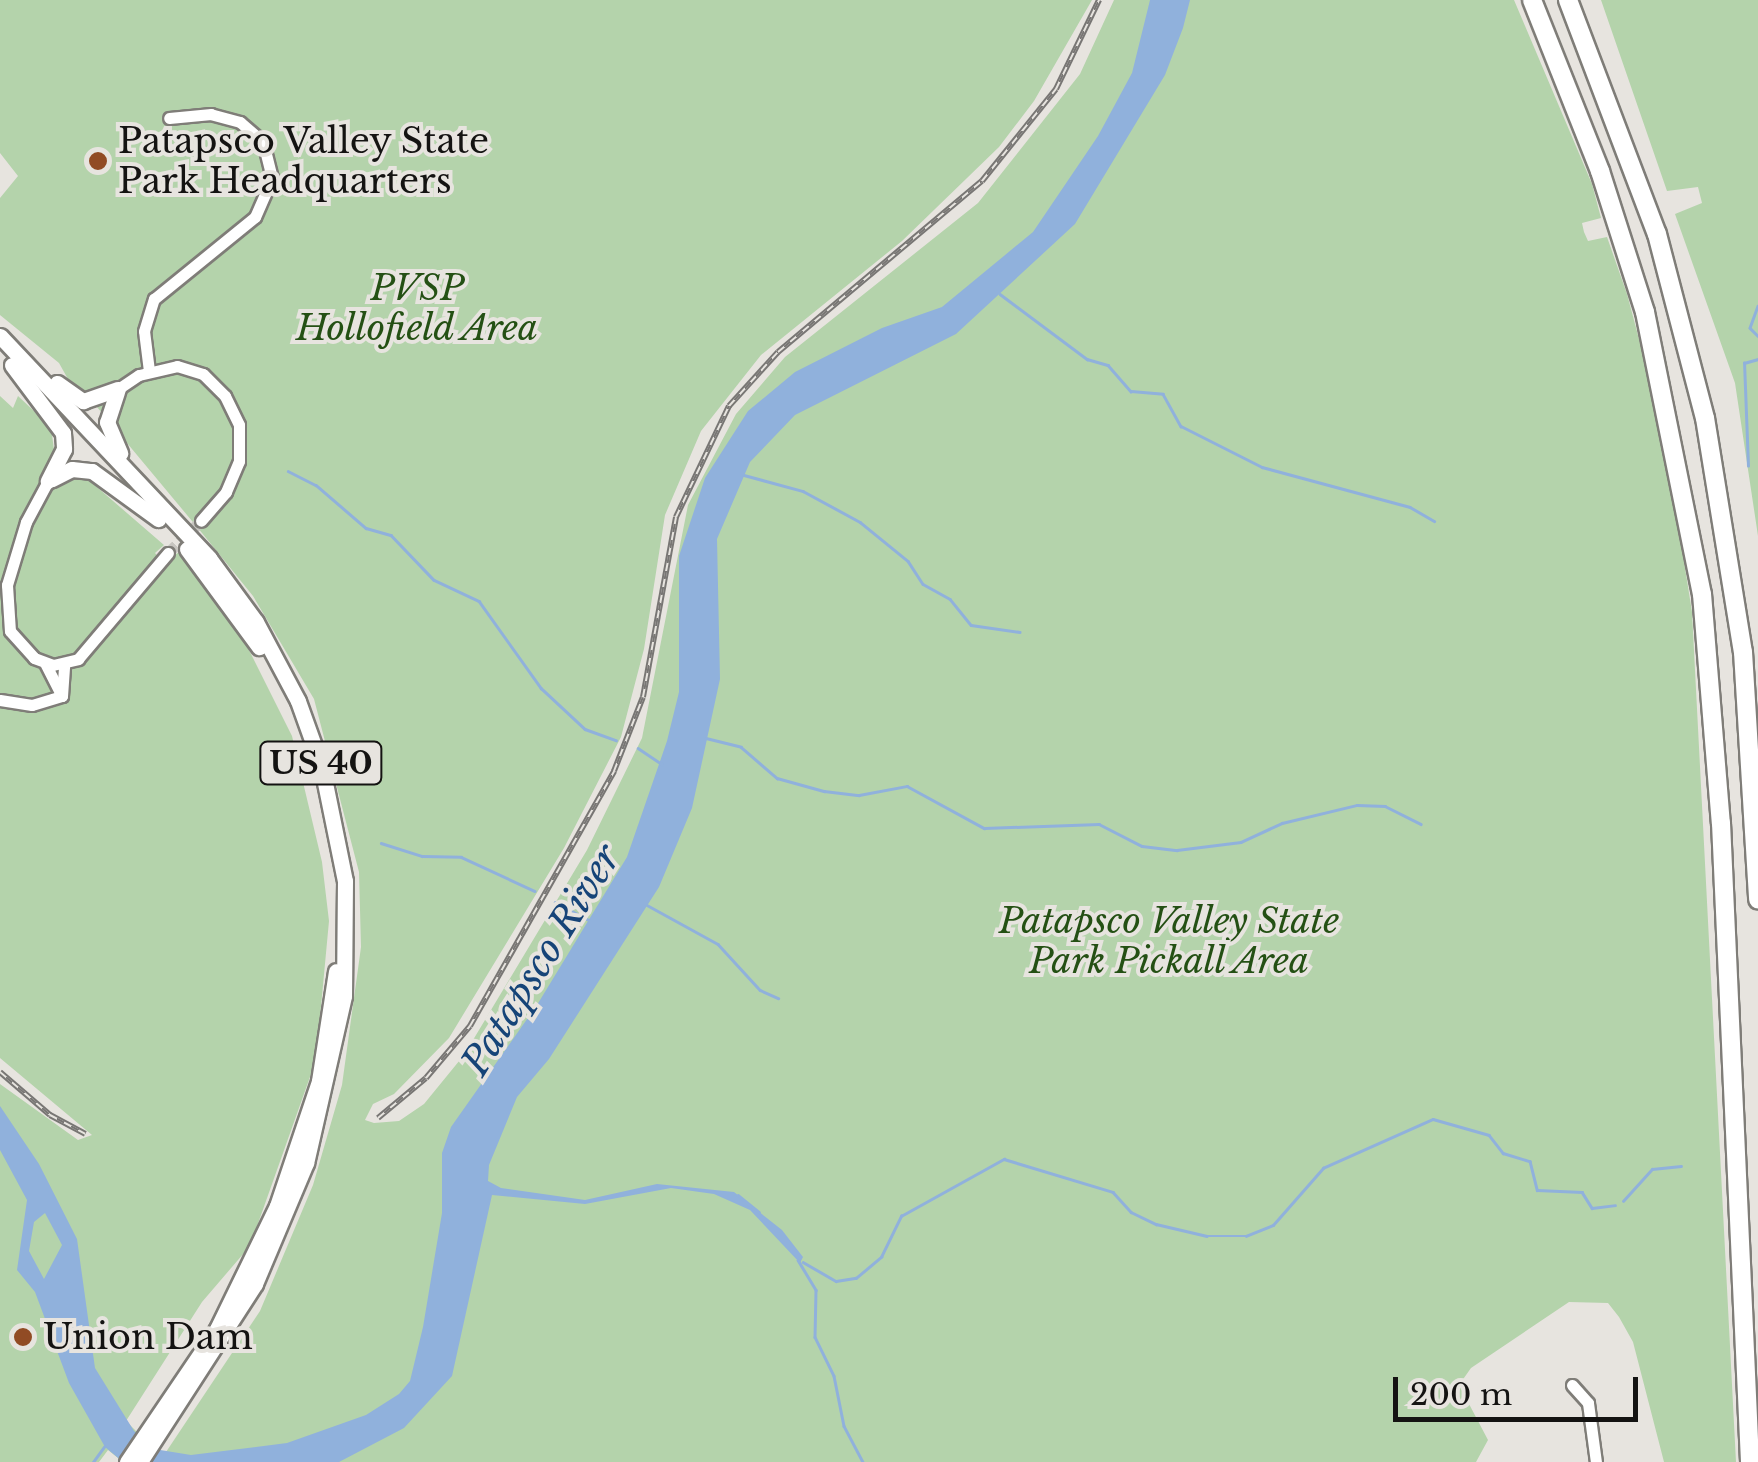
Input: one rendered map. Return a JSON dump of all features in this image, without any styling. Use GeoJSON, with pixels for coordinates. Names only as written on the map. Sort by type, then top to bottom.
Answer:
{"type":"FeatureCollection","features":[{"type":"Feature","properties":{"kind":"highway"},"geometry":{"type":"LineString","coordinates":[[1532,0],[1600,171],[1645,312],[1702,594],[1721,823],[1750,1462]]}},
{"type":"Feature","properties":{"kind":"highway"},"geometry":{"type":"LineString","coordinates":[[1568,0],[1657,234],[1715,464],[1741,637],[1758,900]]}},
{"type":"Feature","properties":{"kind":"main road"},"geometry":{"type":"LineString","coordinates":[[6,350],[82,401],[118,390]]}},
{"type":"Feature","properties":{"kind":"main road"},"geometry":{"type":"LineString","coordinates":[[6,350],[63,433],[64,449],[48,481]]}},
{"type":"Feature","properties":{"kind":"main road","name":"US 40"},"geometry":{"type":"LineString","coordinates":[[6,350],[145,490],[231,586],[298,701],[332,804],[348,920],[338,1040],[306,1163],[255,1284],[177,1398],[126,1462]]}},
{"type":"Feature","properties":{"kind":"main road","name":"US 40"},"geometry":{"type":"LineString","coordinates":[[6,350],[158,518],[234,609],[294,718],[324,814],[338,930],[328,1039],[294,1160],[234,1296],[140,1462]]}},
{"type":"Feature","properties":{"kind":"main road"},"geometry":{"type":"LineString","coordinates":[[118,390],[108,410],[109,436],[145,490]]}},
{"type":"Feature","properties":{"kind":"main road"},"geometry":{"type":"LineString","coordinates":[[48,481],[72,469],[92,471],[158,518]]}},
{"type":"Feature","properties":{"kind":"street"},"geometry":{"type":"LineString","coordinates":[[149,371],[144,332],[154,299],[255,217],[272,178],[262,142],[240,122],[211,114],[169,118]]}},
{"type":"Feature","properties":{"kind":"street"},"geometry":{"type":"LineString","coordinates":[[118,390],[149,371],[177,366],[203,374],[225,396],[240,424],[237,471],[201,521]]}},
{"type":"Feature","properties":{"kind":"street"},"geometry":{"type":"LineString","coordinates":[[48,481],[16,550],[5,608],[16,640],[45,663],[62,696]]}},
{"type":"Feature","properties":{"kind":"street"},"geometry":{"type":"LineString","coordinates":[[45,663],[64,665],[86,652],[168,552]]}},
{"type":"Feature","properties":{"kind":"street"},"geometry":{"type":"LineString","coordinates":[[62,696],[64,665]]}},
{"type":"Feature","properties":{"kind":"street"},"geometry":{"type":"LineString","coordinates":[[0,700],[32,705],[62,696]]}},
{"type":"Feature","properties":{"kind":"street"},"geometry":{"type":"LineString","coordinates":[[1572,1385],[1588,1404],[1596,1462]]}},
{"type":"Feature","properties":{"kind":"green space"},"geometry":{"type":"Polygon","coordinates":[[[0,0],[1092,0],[1034,101],[999,147],[902,241],[761,355],[701,431],[665,515],[644,649],[621,737],[564,848],[449,1038],[394,1094],[373,1104],[365,1120],[374,1123],[399,1121],[424,1104],[464,1055],[587,850],[642,738],[688,505],[736,414],[785,357],[978,203],[1080,74],[1114,0],[1514,0],[1592,184],[1601,218],[1582,223],[1584,232],[1588,241],[1607,237],[1627,294],[1663,429],[1692,612],[1736,1462],[1664,1462],[1633,1342],[1619,1317],[1608,1303],[1569,1302],[1471,1368],[1459,1385],[1488,1440],[1476,1462],[123,1462],[108,1450],[99,1462],[0,1462],[0,1084],[78,1140],[92,1135],[0,1058],[0,396],[13,408],[18,396],[51,427],[54,450],[164,545],[155,553],[164,563],[179,552],[241,634],[292,736],[322,862],[329,921],[316,1060],[250,1246],[202,1302],[126,1421],[154,1449],[166,1452],[260,1311],[313,1185],[342,1085],[361,947],[359,872],[314,699],[253,596],[202,533],[82,389],[73,388],[59,363],[0,315],[0,198],[18,176],[0,153],[0,0]]]}},
{"type":"Feature","properties":{"kind":"green space"},"geometry":{"type":"Polygon","coordinates":[[[1601,0],[1758,0],[1758,536],[1735,383],[1675,214],[1702,203],[1698,187],[1667,191],[1601,0]]]}},
{"type":"Feature","properties":{"kind":"water","name":"Patapsco River"},"geometry":{"type":"Polygon","coordinates":[[[1150,0],[1190,0],[1165,75],[1075,224],[956,334],[795,415],[750,462],[717,539],[720,679],[692,808],[659,887],[549,1059],[517,1097],[489,1165],[488,1181],[501,1188],[585,1200],[657,1184],[734,1192],[782,1230],[803,1257],[800,1263],[750,1210],[714,1194],[671,1188],[585,1204],[492,1195],[452,1376],[404,1428],[339,1462],[123,1462],[105,1447],[69,1383],[35,1292],[17,1270],[27,1200],[0,1150],[0,1106],[39,1164],[77,1239],[95,1368],[134,1431],[154,1449],[191,1455],[287,1443],[366,1415],[399,1394],[410,1381],[423,1327],[442,1213],[442,1153],[451,1127],[537,1005],[627,857],[667,741],[679,692],[679,556],[705,478],[748,411],[795,372],[882,328],[942,307],[1033,232],[1098,136],[1132,73],[1150,0]],[[45,1213],[34,1222],[29,1251],[44,1279],[62,1245],[45,1213]]]}},
{"type":"Feature","properties":{"kind":"waterway"},"geometry":{"type":"LineString","coordinates":[[1000,294],[1087,359],[1108,365],[1131,391],[1163,394],[1181,426],[1262,467],[1410,507],[1434,521]]}},
{"type":"Feature","properties":{"kind":"waterway"},"geometry":{"type":"LineString","coordinates":[[1758,306],[1750,328],[1758,336]]}},
{"type":"Feature","properties":{"kind":"waterway"},"geometry":{"type":"LineString","coordinates":[[1748,466],[1744,363],[1758,359]]}},
{"type":"Feature","properties":{"kind":"waterway"},"geometry":{"type":"LineString","coordinates":[[288,471],[316,485],[366,528],[391,535],[434,580],[479,601],[541,688],[585,729],[616,740]]}},
{"type":"Feature","properties":{"kind":"waterway"},"geometry":{"type":"LineString","coordinates":[[744,475],[803,491],[860,522],[908,561],[923,584],[950,599],[971,625],[1020,632]]}},
{"type":"Feature","properties":{"kind":"waterway"},"geometry":{"type":"LineString","coordinates":[[706,738],[741,747],[777,778],[824,791],[859,795],[907,786],[984,828],[1099,824],[1142,846],[1177,850],[1241,842],[1282,823],[1357,805],[1385,806],[1421,824]]}},
{"type":"Feature","properties":{"kind":"waterway"},"geometry":{"type":"LineString","coordinates":[[638,748],[662,764]]}},
{"type":"Feature","properties":{"kind":"waterway"},"geometry":{"type":"LineString","coordinates":[[381,843],[422,856],[461,857],[535,891]]}},
{"type":"Feature","properties":{"kind":"waterway"},"geometry":{"type":"LineString","coordinates":[[555,902],[589,920]]}},
{"type":"Feature","properties":{"kind":"waterway"},"geometry":{"type":"LineString","coordinates":[[647,905],[718,944],[760,990],[778,998]]}},
{"type":"Feature","properties":{"kind":"waterway"},"geometry":{"type":"LineString","coordinates":[[803,1262],[836,1281],[856,1278],[881,1257],[901,1216],[1004,1159],[1113,1192],[1131,1212],[1156,1224],[1207,1236],[1246,1236],[1273,1225],[1323,1168],[1433,1119],[1489,1135],[1503,1153],[1530,1161],[1537,1190],[1582,1192],[1592,1208],[1615,1205]]}},
{"type":"Feature","properties":{"kind":"waterway"},"geometry":{"type":"LineString","coordinates":[[1623,1201],[1652,1169],[1681,1166]]}},
{"type":"Feature","properties":{"kind":"waterway"},"geometry":{"type":"LineString","coordinates":[[738,1195],[759,1212]]}},
{"type":"Feature","properties":{"kind":"waterway"},"geometry":{"type":"LineString","coordinates":[[798,1260],[816,1290],[815,1337],[834,1376],[844,1426],[863,1462]]}},
{"type":"Feature","properties":{"kind":"waterway"},"geometry":{"type":"LineString","coordinates":[[93,1462],[104,1447]]}},
{"type":"Feature","properties":{"kind":"tunnel"},"geometry":{"type":"LineString","coordinates":[[168,553],[201,521]]}},
{"type":"Feature","properties":{"kind":"railway"},"geometry":{"type":"LineString","coordinates":[[378,1118],[426,1078],[470,1026],[614,771],[643,697],[676,517],[729,406],[778,352],[982,181],[1056,89],[1099,0]]}},
{"type":"Feature","properties":{"kind":"railway"},"geometry":{"type":"LineString","coordinates":[[0,1072],[50,1115],[85,1134]]}},
{"type":"Feature","properties":{"kind":"place","name":"Patapsco Valley State Park Headquarters"},"geometry":{"type":"Point","coordinates":[98,161]}},
{"type":"Feature","properties":{"kind":"place","name":"Union Dam"},"geometry":{"type":"Point","coordinates":[23,1337]}},
{"type":"Feature","properties":{"kind":"park label","name":"PVSP Hollofield Area"},"geometry":{"type":"Point","coordinates":[417,308]}},
{"type":"Feature","properties":{"kind":"park label","name":"Patapsco Valley State Park Pickall Area"},"geometry":{"type":"Point","coordinates":[1169,941]}}]}
